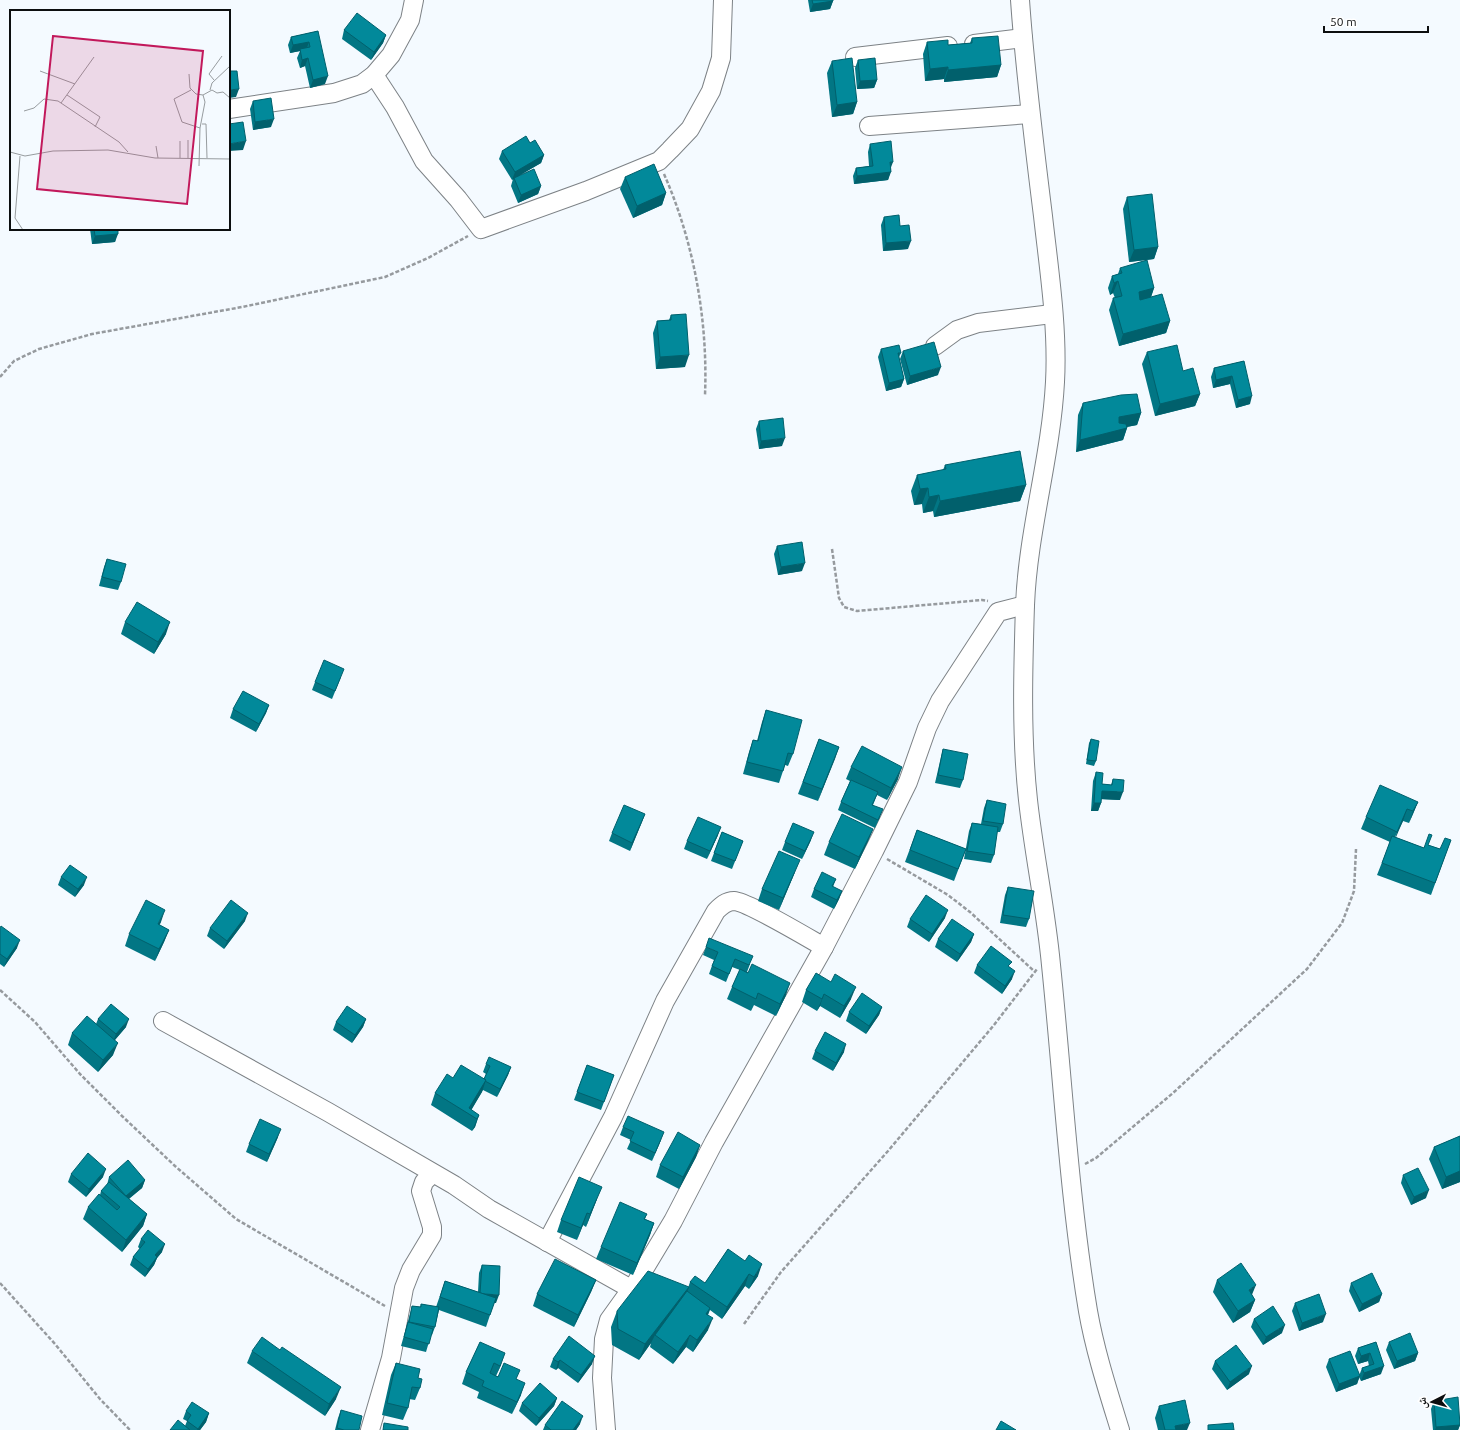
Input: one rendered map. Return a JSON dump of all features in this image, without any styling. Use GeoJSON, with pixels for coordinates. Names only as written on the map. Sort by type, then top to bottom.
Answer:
{"type":"FeatureCollection","features":[{"type":"Feature","properties":{"kind":"street"},"geometry":{"type":"LineString","coordinates":[[230,109],[334,93],[362,84],[374,75],[391,55],[410,20],[414,0]]}},
{"type":"Feature","properties":{"kind":"street"},"geometry":{"type":"LineString","coordinates":[[374,75],[395,107],[424,161],[458,199],[481,229],[659,161],[690,129],[711,91],[721,58],[723,0]]}},
{"type":"Feature","properties":{"kind":"street"},"geometry":{"type":"LineString","coordinates":[[1020,0],[1030,114],[1048,264],[1055,383],[1046,466],[1028,565],[1017,606],[1028,798],[1051,961],[1070,1172],[1089,1314],[1107,1391],[1120,1430]]}},
{"type":"Feature","properties":{"kind":"street"},"geometry":{"type":"LineString","coordinates":[[855,57],[1023,38]]}},
{"type":"Feature","properties":{"kind":"street"},"geometry":{"type":"LineString","coordinates":[[870,126],[1030,114]]}},
{"type":"Feature","properties":{"kind":"street"},"geometry":{"type":"LineString","coordinates":[[935,346],[957,330],[978,322],[1052,314]]}},
{"type":"Feature","properties":{"kind":"street"},"geometry":{"type":"LineString","coordinates":[[606,1430],[602,1378],[604,1339],[609,1320],[673,1222],[714,1142],[824,947],[908,782],[927,728],[940,701],[998,612],[1017,606]]}},
{"type":"Feature","properties":{"kind":"street"},"geometry":{"type":"LineString","coordinates":[[547,1242],[613,1116],[665,1001],[716,911],[723,903],[734,901],[748,906],[824,947]]}},
{"type":"Feature","properties":{"kind":"street"},"geometry":{"type":"LineString","coordinates":[[163,1021],[328,1112],[432,1174],[454,1185],[489,1208],[547,1242],[630,1289]]}},
{"type":"Feature","properties":{"kind":"street"},"geometry":{"type":"LineString","coordinates":[[370,1430],[391,1358],[404,1288],[411,1270],[432,1235],[432,1227],[420,1191],[424,1182],[432,1174]]}},
{"type":"Feature","properties":{"kind":"path"},"geometry":{"type":"LineString","coordinates":[[659,161],[677,203],[691,255],[703,327],[705,395]]}},
{"type":"Feature","properties":{"kind":"path"},"geometry":{"type":"LineString","coordinates":[[0,377],[14,361],[39,349],[92,334],[242,307],[385,277],[428,258],[481,229]]}},
{"type":"Feature","properties":{"kind":"path"},"geometry":{"type":"LineString","coordinates":[[832,549],[839,598],[844,607],[857,611],[982,600],[1017,606]]}},
{"type":"Feature","properties":{"kind":"path"},"geometry":{"type":"LineString","coordinates":[[1070,1172],[1096,1158],[1173,1093],[1307,969],[1342,923],[1354,891],[1356,848]]}},
{"type":"Feature","properties":{"kind":"path"},"geometry":{"type":"LineString","coordinates":[[874,851],[948,894],[970,912],[1034,971]]}},
{"type":"Feature","properties":{"kind":"path"},"geometry":{"type":"LineString","coordinates":[[744,1324],[781,1272],[908,1127],[994,1025],[1034,971],[1051,961]]}},
{"type":"Feature","properties":{"kind":"path"},"geometry":{"type":"LineString","coordinates":[[0,990],[35,1022],[80,1074],[122,1116],[175,1166],[236,1219],[331,1276],[400,1314]]}},
{"type":"Feature","properties":{"kind":"path"},"geometry":{"type":"LineString","coordinates":[[0,1283],[55,1344],[100,1399],[130,1430]]}},
{"type":"Feature","properties":{"kind":"building"},"geometry":{"type":"Polygon","coordinates":[[[812,0],[833,0],[833,1],[813,4],[812,0]]]}},
{"type":"Feature","properties":{"kind":"building"},"geometry":{"type":"Polygon","coordinates":[[[357,13],[386,35],[374,52],[344,30],[357,13]]]}},
{"type":"Feature","properties":{"kind":"building"},"geometry":{"type":"Polygon","coordinates":[[[318,31],[328,76],[313,80],[308,58],[302,60],[300,49],[310,47],[309,42],[293,45],[291,37],[318,31]]]}},
{"type":"Feature","properties":{"kind":"building"},"geometry":{"type":"Polygon","coordinates":[[[998,36],[1001,65],[948,70],[948,67],[930,69],[927,42],[948,40],[948,45],[972,43],[972,38],[998,36]]]}},
{"type":"Feature","properties":{"kind":"building"},"geometry":{"type":"Polygon","coordinates":[[[852,58],[857,102],[837,105],[832,61],[852,58]]]}},
{"type":"Feature","properties":{"kind":"building"},"geometry":{"type":"Polygon","coordinates":[[[875,58],[877,80],[860,81],[858,60],[875,58]]]}},
{"type":"Feature","properties":{"kind":"building"},"geometry":{"type":"Polygon","coordinates":[[[230,71],[237,71],[239,89],[230,90],[230,71]]]}},
{"type":"Feature","properties":{"kind":"building"},"geometry":{"type":"Polygon","coordinates":[[[271,98],[274,119],[255,122],[253,101],[271,98]]]}},
{"type":"Feature","properties":{"kind":"building"},"geometry":{"type":"Polygon","coordinates":[[[243,122],[246,141],[230,144],[230,124],[243,122]]]}},
{"type":"Feature","properties":{"kind":"building"},"geometry":{"type":"Polygon","coordinates":[[[526,136],[530,143],[535,140],[544,155],[515,172],[502,151],[526,136]]]}},
{"type":"Feature","properties":{"kind":"building"},"geometry":{"type":"Polygon","coordinates":[[[891,141],[893,162],[890,162],[891,172],[857,176],[856,168],[873,166],[870,144],[891,141]]]}},
{"type":"Feature","properties":{"kind":"building"},"geometry":{"type":"Polygon","coordinates":[[[654,164],[666,193],[637,206],[625,177],[654,164]]]}},
{"type":"Feature","properties":{"kind":"building"},"geometry":{"type":"Polygon","coordinates":[[[534,169],[541,186],[521,195],[514,178],[534,169]]]}},
{"type":"Feature","properties":{"kind":"building"},"geometry":{"type":"Polygon","coordinates":[[[1152,194],[1158,247],[1134,250],[1127,197],[1152,194]]]}},
{"type":"Feature","properties":{"kind":"building"},"geometry":{"type":"Polygon","coordinates":[[[899,215],[900,226],[909,225],[911,241],[886,243],[884,217],[899,215]]]}},
{"type":"Feature","properties":{"kind":"building"},"geometry":{"type":"Polygon","coordinates":[[[94,230],[118,230],[118,234],[95,236],[94,230]]]}},
{"type":"Feature","properties":{"kind":"building"},"geometry":{"type":"Polygon","coordinates":[[[1147,260],[1154,288],[1139,292],[1140,300],[1162,294],[1170,321],[1123,334],[1113,298],[1122,296],[1118,281],[1114,283],[1112,276],[1122,273],[1120,268],[1147,260]]]}},
{"type":"Feature","properties":{"kind":"building"},"geometry":{"type":"Polygon","coordinates":[[[686,314],[689,355],[660,357],[657,321],[671,320],[671,315],[686,314]]]}},
{"type":"Feature","properties":{"kind":"building"},"geometry":{"type":"Polygon","coordinates":[[[934,342],[941,367],[910,376],[903,351],[934,342]]]}},
{"type":"Feature","properties":{"kind":"building"},"geometry":{"type":"Polygon","coordinates":[[[899,345],[901,353],[898,353],[904,379],[889,383],[881,349],[899,345]]]}},
{"type":"Feature","properties":{"kind":"building"},"geometry":{"type":"Polygon","coordinates":[[[1177,345],[1183,371],[1193,368],[1200,394],[1160,404],[1147,352],[1177,345]]]}},
{"type":"Feature","properties":{"kind":"building"},"geometry":{"type":"Polygon","coordinates":[[[1244,361],[1252,396],[1238,400],[1232,376],[1216,380],[1214,368],[1244,361]]]}},
{"type":"Feature","properties":{"kind":"building"},"geometry":{"type":"Polygon","coordinates":[[[1137,394],[1141,413],[1119,417],[1119,423],[1126,424],[1127,428],[1080,440],[1083,403],[1121,395],[1137,394]]]}},
{"type":"Feature","properties":{"kind":"building"},"geometry":{"type":"Polygon","coordinates":[[[783,418],[785,438],[761,441],[759,421],[783,418]]]}},
{"type":"Feature","properties":{"kind":"building"},"geometry":{"type":"Polygon","coordinates":[[[1020,451],[1026,485],[940,501],[939,495],[929,497],[928,488],[920,489],[917,475],[946,469],[945,465],[1020,451]]]}},
{"type":"Feature","properties":{"kind":"building"},"geometry":{"type":"Polygon","coordinates":[[[802,542],[805,563],[781,567],[777,546],[802,542]]]}},
{"type":"Feature","properties":{"kind":"building"},"geometry":{"type":"Polygon","coordinates":[[[107,559],[126,564],[121,582],[102,577],[107,559]]]}},
{"type":"Feature","properties":{"kind":"building"},"geometry":{"type":"Polygon","coordinates":[[[137,602],[170,622],[158,642],[125,622],[137,602]]]}},
{"type":"Feature","properties":{"kind":"building"},"geometry":{"type":"Polygon","coordinates":[[[324,660],[344,669],[335,691],[315,682],[324,660]]]}},
{"type":"Feature","properties":{"kind":"building"},"geometry":{"type":"Polygon","coordinates":[[[243,691],[269,705],[259,724],[233,709],[243,691]]]}},
{"type":"Feature","properties":{"kind":"building"},"geometry":{"type":"Polygon","coordinates":[[[766,710],[802,720],[793,754],[788,753],[783,771],[747,762],[753,740],[758,741],[766,710]]]}},
{"type":"Feature","properties":{"kind":"building"},"geometry":{"type":"Polygon","coordinates":[[[819,739],[839,747],[822,789],[803,782],[819,739]]]}},
{"type":"Feature","properties":{"kind":"building"},"geometry":{"type":"Polygon","coordinates":[[[1091,739],[1099,741],[1096,761],[1087,760],[1091,739]]]}},
{"type":"Feature","properties":{"kind":"building"},"geometry":{"type":"Polygon","coordinates":[[[862,746],[902,767],[891,788],[851,767],[862,746]]]}},
{"type":"Feature","properties":{"kind":"building"},"geometry":{"type":"Polygon","coordinates":[[[943,749],[968,754],[963,780],[938,775],[943,749]]]}},
{"type":"Feature","properties":{"kind":"building"},"geometry":{"type":"Polygon","coordinates":[[[1096,772],[1103,773],[1102,784],[1112,785],[1113,779],[1124,780],[1123,792],[1102,791],[1101,803],[1094,803],[1096,772]]]}},
{"type":"Feature","properties":{"kind":"building"},"geometry":{"type":"Polygon","coordinates":[[[851,780],[878,792],[872,805],[883,809],[878,820],[841,802],[851,780]]]}},
{"type":"Feature","properties":{"kind":"building"},"geometry":{"type":"Polygon","coordinates":[[[1380,785],[1418,802],[1413,811],[1407,809],[1397,832],[1366,817],[1380,785]]]}},
{"type":"Feature","properties":{"kind":"building"},"geometry":{"type":"Polygon","coordinates":[[[987,800],[1006,804],[1003,824],[983,821],[987,800]]]}},
{"type":"Feature","properties":{"kind":"building"},"geometry":{"type":"Polygon","coordinates":[[[624,805],[645,814],[632,843],[612,833],[624,805]]]}},
{"type":"Feature","properties":{"kind":"building"},"geometry":{"type":"Polygon","coordinates":[[[842,814],[873,829],[859,857],[829,842],[842,814]]]}},
{"type":"Feature","properties":{"kind":"building"},"geometry":{"type":"Polygon","coordinates":[[[698,817],[721,827],[710,851],[687,841],[698,817]]]}},
{"type":"Feature","properties":{"kind":"building"},"geometry":{"type":"Polygon","coordinates":[[[793,823],[814,832],[805,851],[785,842],[793,823]]]}},
{"type":"Feature","properties":{"kind":"building"},"geometry":{"type":"Polygon","coordinates":[[[972,823],[998,827],[994,855],[967,851],[972,823]]]}},
{"type":"Feature","properties":{"kind":"building"},"geometry":{"type":"Polygon","coordinates":[[[917,830],[966,849],[958,869],[910,850],[917,830]]]}},
{"type":"Feature","properties":{"kind":"building"},"geometry":{"type":"Polygon","coordinates":[[[722,832],[743,841],[735,861],[714,853],[722,832]]]}},
{"type":"Feature","properties":{"kind":"building"},"geometry":{"type":"Polygon","coordinates":[[[1429,834],[1432,835],[1428,845],[1440,849],[1445,838],[1451,840],[1435,883],[1382,863],[1392,836],[1424,848],[1429,834]]]}},
{"type":"Feature","properties":{"kind":"building"},"geometry":{"type":"Polygon","coordinates":[[[779,851],[800,860],[783,898],[762,889],[779,851]]]}},
{"type":"Feature","properties":{"kind":"building"},"geometry":{"type":"Polygon","coordinates":[[[70,865],[87,877],[78,889],[61,877],[70,865]]]}},
{"type":"Feature","properties":{"kind":"building"},"geometry":{"type":"Polygon","coordinates":[[[822,872],[836,879],[832,886],[842,891],[837,900],[814,889],[822,872]]]}},
{"type":"Feature","properties":{"kind":"building"},"geometry":{"type":"Polygon","coordinates":[[[1008,887],[1034,891],[1029,919],[1003,915],[1008,887]]]}},
{"type":"Feature","properties":{"kind":"building"},"geometry":{"type":"Polygon","coordinates":[[[926,895],[948,910],[932,934],[910,919],[926,895]]]}},
{"type":"Feature","properties":{"kind":"building"},"geometry":{"type":"Polygon","coordinates":[[[146,900],[165,910],[158,924],[169,930],[159,949],[129,934],[146,900]]]}},
{"type":"Feature","properties":{"kind":"building"},"geometry":{"type":"Polygon","coordinates":[[[231,900],[248,913],[227,941],[210,928],[231,900]]]}},
{"type":"Feature","properties":{"kind":"building"},"geometry":{"type":"Polygon","coordinates":[[[952,919],[974,934],[960,954],[938,939],[952,919]]]}},
{"type":"Feature","properties":{"kind":"building"},"geometry":{"type":"Polygon","coordinates":[[[1,926],[20,940],[7,959],[0,954],[1,926]]]}},
{"type":"Feature","properties":{"kind":"building"},"geometry":{"type":"Polygon","coordinates":[[[709,938],[753,956],[749,965],[735,959],[729,974],[712,966],[718,952],[706,947],[709,938]]]}},
{"type":"Feature","properties":{"kind":"building"},"geometry":{"type":"Polygon","coordinates":[[[991,946],[1012,962],[1008,966],[1015,971],[1005,986],[977,965],[991,946]]]}},
{"type":"Feature","properties":{"kind":"building"},"geometry":{"type":"Polygon","coordinates":[[[752,964],[790,983],[780,1004],[758,993],[756,999],[732,987],[740,969],[748,973],[752,964]]]}},
{"type":"Feature","properties":{"kind":"building"},"geometry":{"type":"Polygon","coordinates":[[[816,973],[831,982],[835,974],[856,987],[844,1006],[824,994],[822,999],[806,990],[816,973]]]}},
{"type":"Feature","properties":{"kind":"building"},"geometry":{"type":"Polygon","coordinates":[[[862,993],[882,1007],[869,1026],[849,1012],[862,993]]]}},
{"type":"Feature","properties":{"kind":"building"},"geometry":{"type":"Polygon","coordinates":[[[111,1004],[129,1019],[116,1034],[98,1019],[111,1004]]]}},
{"type":"Feature","properties":{"kind":"building"},"geometry":{"type":"Polygon","coordinates":[[[347,1006],[366,1019],[355,1035],[336,1022],[347,1006]]]}},
{"type":"Feature","properties":{"kind":"building"},"geometry":{"type":"Polygon","coordinates":[[[87,1016],[118,1043],[103,1060],[72,1033],[87,1016]]]}},
{"type":"Feature","properties":{"kind":"building"},"geometry":{"type":"Polygon","coordinates":[[[825,1032],[846,1044],[836,1063],[815,1051],[825,1032]]]}},
{"type":"Feature","properties":{"kind":"building"},"geometry":{"type":"Polygon","coordinates":[[[489,1057],[511,1067],[500,1089],[484,1079],[490,1066],[486,1064],[489,1057]]]}},
{"type":"Feature","properties":{"kind":"building"},"geometry":{"type":"Polygon","coordinates":[[[461,1065],[486,1080],[469,1108],[479,1115],[477,1119],[435,1093],[447,1074],[453,1078],[461,1065]]]}},
{"type":"Feature","properties":{"kind":"building"},"geometry":{"type":"Polygon","coordinates":[[[587,1065],[614,1075],[604,1102],[577,1092],[587,1065]]]}},
{"type":"Feature","properties":{"kind":"building"},"geometry":{"type":"Polygon","coordinates":[[[628,1116],[664,1132],[655,1153],[630,1141],[634,1132],[623,1127],[628,1116]]]}},
{"type":"Feature","properties":{"kind":"building"},"geometry":{"type":"Polygon","coordinates":[[[260,1119],[281,1129],[269,1154],[249,1144],[260,1119]]]}},
{"type":"Feature","properties":{"kind":"building"},"geometry":{"type":"Polygon","coordinates":[[[678,1132],[700,1145],[683,1177],[660,1165],[678,1132]]]}},
{"type":"Feature","properties":{"kind":"building"},"geometry":{"type":"Polygon","coordinates":[[[1460,1136],[1460,1171],[1446,1177],[1434,1147],[1460,1136]]]}},
{"type":"Feature","properties":{"kind":"building"},"geometry":{"type":"Polygon","coordinates":[[[88,1153],[106,1169],[89,1189],[71,1174],[88,1153]]]}},
{"type":"Feature","properties":{"kind":"building"},"geometry":{"type":"Polygon","coordinates":[[[128,1160],[145,1180],[126,1196],[109,1177],[128,1160]]]}},
{"type":"Feature","properties":{"kind":"building"},"geometry":{"type":"Polygon","coordinates":[[[1418,1168],[1429,1190],[1414,1197],[1403,1175],[1418,1168]]]}},
{"type":"Feature","properties":{"kind":"building"},"geometry":{"type":"Polygon","coordinates":[[[579,1177],[602,1187],[590,1214],[587,1213],[581,1228],[561,1220],[579,1177]]]}},
{"type":"Feature","properties":{"kind":"building"},"geometry":{"type":"Polygon","coordinates":[[[109,1182],[147,1214],[126,1240],[88,1207],[99,1194],[117,1210],[120,1207],[101,1191],[109,1182]]]}},
{"type":"Feature","properties":{"kind":"building"},"geometry":{"type":"Polygon","coordinates":[[[620,1202],[647,1214],[644,1219],[654,1223],[637,1263],[601,1247],[620,1202]]]}},
{"type":"Feature","properties":{"kind":"building"},"geometry":{"type":"Polygon","coordinates":[[[148,1230],[165,1244],[155,1255],[157,1257],[148,1269],[133,1257],[145,1242],[141,1239],[148,1230]]]}},
{"type":"Feature","properties":{"kind":"building"},"geometry":{"type":"Polygon","coordinates":[[[728,1249],[745,1261],[749,1255],[762,1264],[754,1277],[749,1274],[727,1307],[690,1282],[695,1276],[705,1283],[728,1249]]]}},
{"type":"Feature","properties":{"kind":"building"},"geometry":{"type":"Polygon","coordinates":[[[555,1259],[596,1280],[578,1315],[537,1294],[555,1259]]]}},
{"type":"Feature","properties":{"kind":"building"},"geometry":{"type":"Polygon","coordinates":[[[1241,1263],[1256,1285],[1249,1290],[1255,1300],[1238,1311],[1217,1280],[1241,1263]]]}},
{"type":"Feature","properties":{"kind":"building"},"geometry":{"type":"Polygon","coordinates":[[[482,1265],[500,1266],[499,1295],[480,1293],[482,1265]]]}},
{"type":"Feature","properties":{"kind":"building"},"geometry":{"type":"Polygon","coordinates":[[[648,1271],[689,1287],[645,1344],[618,1329],[617,1311],[648,1271]]]}},
{"type":"Feature","properties":{"kind":"building"},"geometry":{"type":"Polygon","coordinates":[[[1372,1273],[1382,1294],[1362,1304],[1351,1283],[1372,1273]]]}},
{"type":"Feature","properties":{"kind":"building"},"geometry":{"type":"Polygon","coordinates":[[[445,1281],[496,1298],[490,1315],[440,1297],[445,1281]]]}},
{"type":"Feature","properties":{"kind":"building"},"geometry":{"type":"Polygon","coordinates":[[[687,1291],[710,1308],[706,1314],[713,1318],[697,1340],[690,1335],[678,1352],[655,1335],[687,1291]]]}},
{"type":"Feature","properties":{"kind":"building"},"geometry":{"type":"Polygon","coordinates":[[[1319,1294],[1326,1314],[1302,1323],[1295,1303],[1319,1294]]]}},
{"type":"Feature","properties":{"kind":"building"},"geometry":{"type":"Polygon","coordinates":[[[421,1304],[439,1307],[435,1327],[409,1322],[412,1306],[421,1307],[421,1304]]]}},
{"type":"Feature","properties":{"kind":"building"},"geometry":{"type":"Polygon","coordinates":[[[1273,1306],[1285,1325],[1266,1337],[1254,1319],[1273,1306]]]}},
{"type":"Feature","properties":{"kind":"building"},"geometry":{"type":"Polygon","coordinates":[[[408,1322],[433,1329],[429,1344],[404,1337],[408,1322]]]}},
{"type":"Feature","properties":{"kind":"building"},"geometry":{"type":"Polygon","coordinates":[[[1410,1333],[1418,1353],[1397,1361],[1389,1342],[1410,1333]]]}},
{"type":"Feature","properties":{"kind":"building"},"geometry":{"type":"Polygon","coordinates":[[[569,1336],[595,1356],[581,1375],[560,1360],[558,1362],[553,1359],[569,1336]]]}},
{"type":"Feature","properties":{"kind":"building"},"geometry":{"type":"Polygon","coordinates":[[[262,1337],[280,1350],[282,1347],[341,1387],[329,1404],[252,1351],[262,1337]]]}},
{"type":"Feature","properties":{"kind":"building"},"geometry":{"type":"Polygon","coordinates":[[[480,1342],[505,1353],[500,1366],[494,1363],[490,1373],[498,1377],[504,1363],[520,1370],[516,1379],[525,1383],[517,1402],[482,1386],[484,1381],[466,1372],[480,1342]]]}},
{"type":"Feature","properties":{"kind":"building"},"geometry":{"type":"Polygon","coordinates":[[[1376,1342],[1384,1366],[1364,1373],[1362,1368],[1374,1364],[1370,1353],[1361,1356],[1358,1348],[1376,1342]]]}},
{"type":"Feature","properties":{"kind":"building"},"geometry":{"type":"Polygon","coordinates":[[[1236,1345],[1252,1366],[1230,1382],[1215,1361],[1236,1345]]]}},
{"type":"Feature","properties":{"kind":"building"},"geometry":{"type":"Polygon","coordinates":[[[1350,1351],[1360,1376],[1339,1384],[1329,1359],[1350,1351]]]}},
{"type":"Feature","properties":{"kind":"building"},"geometry":{"type":"Polygon","coordinates":[[[396,1363],[420,1369],[418,1378],[422,1379],[420,1388],[412,1387],[408,1408],[387,1403],[396,1363]]]}},
{"type":"Feature","properties":{"kind":"building"},"geometry":{"type":"Polygon","coordinates":[[[540,1383],[557,1398],[539,1418],[522,1403],[540,1383]]]}},
{"type":"Feature","properties":{"kind":"building"},"geometry":{"type":"Polygon","coordinates":[[[1458,1397],[1460,1425],[1436,1427],[1434,1401],[1458,1397]]]}},
{"type":"Feature","properties":{"kind":"building"},"geometry":{"type":"Polygon","coordinates":[[[1185,1400],[1190,1423],[1175,1426],[1176,1430],[1165,1430],[1159,1406],[1185,1400]]]}},
{"type":"Feature","properties":{"kind":"building"},"geometry":{"type":"Polygon","coordinates":[[[562,1401],[583,1416],[573,1430],[551,1430],[545,1425],[562,1401]]]}},
{"type":"Feature","properties":{"kind":"building"},"geometry":{"type":"Polygon","coordinates":[[[192,1402],[209,1413],[198,1429],[187,1421],[191,1415],[186,1411],[192,1402]]]}},
{"type":"Feature","properties":{"kind":"building"},"geometry":{"type":"Polygon","coordinates":[[[341,1410],[362,1416],[359,1430],[344,1430],[337,1428],[341,1410]]]}},
{"type":"Feature","properties":{"kind":"building"},"geometry":{"type":"Polygon","coordinates":[[[178,1420],[190,1430],[170,1430],[178,1420]]]}},
{"type":"Feature","properties":{"kind":"building"},"geometry":{"type":"Polygon","coordinates":[[[1001,1421],[1016,1430],[996,1430],[1001,1421]]]}},
{"type":"Feature","properties":{"kind":"building"},"geometry":{"type":"Polygon","coordinates":[[[384,1423],[408,1427],[408,1430],[383,1430],[384,1423]]]}},
{"type":"Feature","properties":{"kind":"building"},"geometry":{"type":"Polygon","coordinates":[[[1233,1423],[1234,1430],[1208,1430],[1208,1425],[1233,1423]]]}}]}
